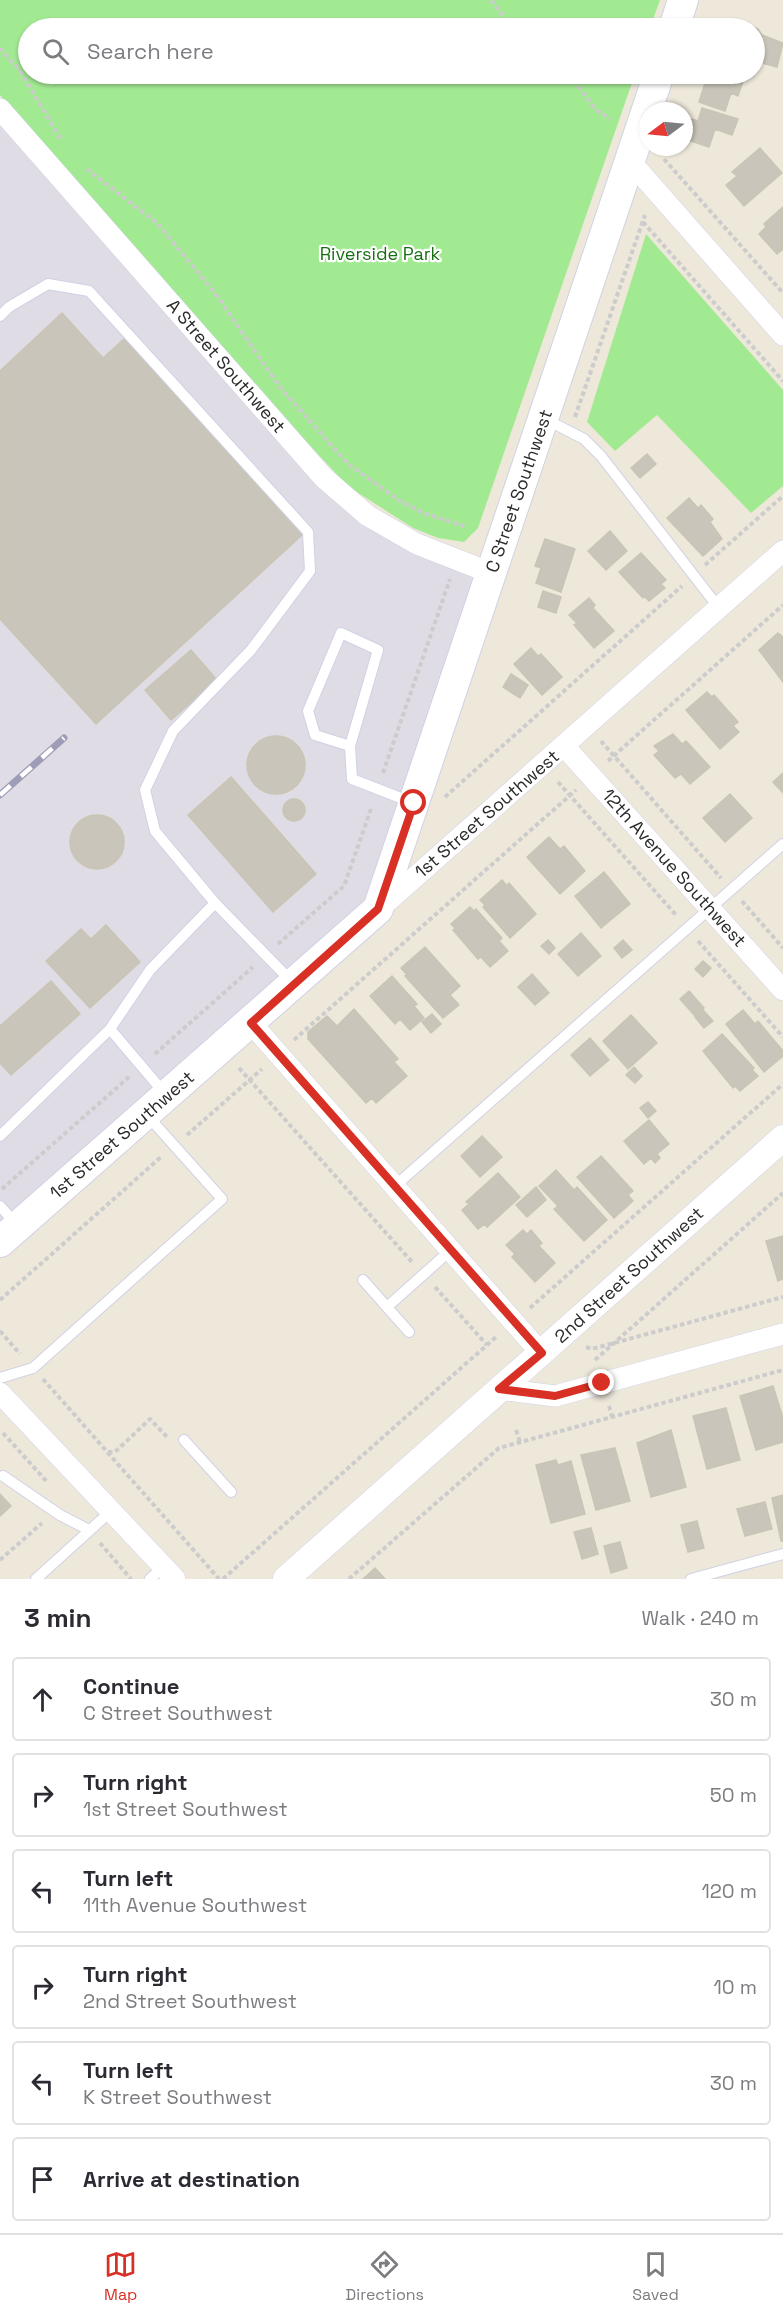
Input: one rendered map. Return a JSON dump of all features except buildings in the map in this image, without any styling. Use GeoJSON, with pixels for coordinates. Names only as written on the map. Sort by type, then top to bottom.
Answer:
{"type":"FeatureCollection","features":[{"type":"Feature","properties":{"kind":"main road"},"geometry":{"type":"LineString","coordinates":[[677,18],[683,0]]}},
{"type":"Feature","properties":{"kind":"main road","name":"C Street Southwest"},"geometry":{"type":"LineString","coordinates":[[378,909],[656,84]]}},
{"type":"Feature","properties":{"kind":"main road","name":"1st Street Southwest"},"geometry":{"type":"LineString","coordinates":[[6,1224],[156,1104],[251,1023],[378,909]]}},
{"type":"Feature","properties":{"kind":"street","name":"A Street Southwest"},"geometry":{"type":"LineString","coordinates":[[0,109],[324,478],[368,516],[417,544],[491,573]]}},
{"type":"Feature","properties":{"kind":"street"},"geometry":{"type":"LineString","coordinates":[[630,160],[783,335]]}},
{"type":"Feature","properties":{"kind":"street","name":"1st Street Southwest"},"geometry":{"type":"LineString","coordinates":[[378,909],[783,551]]}},
{"type":"Feature","properties":{"kind":"street","name":"12th Avenue Southwest"},"geometry":{"type":"LineString","coordinates":[[564,746],[783,990]]}},
{"type":"Feature","properties":{"kind":"street"},"geometry":{"type":"LineString","coordinates":[[251,1023],[453,1249],[542,1353]]}},
{"type":"Feature","properties":{"kind":"street","name":"2nd Street Southwest"},"geometry":{"type":"LineString","coordinates":[[286,1579],[783,1138]]}},
{"type":"Feature","properties":{"kind":"street"},"geometry":{"type":"LineString","coordinates":[[499,1389],[555,1396],[783,1334]]}},
{"type":"Feature","properties":{"kind":"street"},"geometry":{"type":"LineString","coordinates":[[0,1393],[110,1512],[163,1575]]}},
{"type":"Feature","properties":{"kind":"lane"},"geometry":{"type":"LineString","coordinates":[[0,316],[9,307],[48,284],[90,291],[308,532],[310,571],[251,650],[173,730],[145,790],[155,831],[215,903],[294,984]]}},
{"type":"Feature","properties":{"kind":"lane"},"geometry":{"type":"LineString","coordinates":[[543,418],[584,439],[601,456],[719,608]]}},
{"type":"Feature","properties":{"kind":"lane"},"geometry":{"type":"LineString","coordinates":[[350,746],[315,735],[308,711],[341,633],[378,650],[350,746],[352,779],[414,803]]}},
{"type":"Feature","properties":{"kind":"lane"},"geometry":{"type":"LineString","coordinates":[[396,1185],[783,844]]}},
{"type":"Feature","properties":{"kind":"lane"},"geometry":{"type":"LineString","coordinates":[[0,1136],[110,1029],[150,970],[215,903]]}},
{"type":"Feature","properties":{"kind":"lane"},"geometry":{"type":"LineString","coordinates":[[0,1378],[33,1368],[222,1199],[175,1146],[141,1066],[110,1029]]}},
{"type":"Feature","properties":{"kind":"lane"},"geometry":{"type":"LineString","coordinates":[[387,1307],[453,1249]]}},
{"type":"Feature","properties":{"kind":"lane"},"geometry":{"type":"LineString","coordinates":[[363,1280],[409,1332]]}},
{"type":"Feature","properties":{"kind":"lane"},"geometry":{"type":"LineString","coordinates":[[184,1440],[231,1492]]}},
{"type":"Feature","properties":{"kind":"lane"},"geometry":{"type":"LineString","coordinates":[[3,1476],[56,1512],[89,1530]]}},
{"type":"Feature","properties":{"kind":"lane"},"geometry":{"type":"LineString","coordinates":[[36,1579],[110,1512]]}},
{"type":"Feature","properties":{"kind":"lane"},"geometry":{"type":"LineString","coordinates":[[691,1579],[783,1554]]}},
{"type":"Feature","properties":{"kind":"path"},"geometry":{"type":"LineString","coordinates":[[492,0],[506,18]]}},
{"type":"Feature","properties":{"kind":"path"},"geometry":{"type":"LineString","coordinates":[[0,48],[18,69]]}},
{"type":"Feature","properties":{"kind":"path"},"geometry":{"type":"LineString","coordinates":[[28,84],[68,150]]}},
{"type":"Feature","properties":{"kind":"path"},"geometry":{"type":"LineString","coordinates":[[576,84],[596,110],[610,119]]}},
{"type":"Feature","properties":{"kind":"path"},"geometry":{"type":"LineString","coordinates":[[664,159],[783,293]]}},
{"type":"Feature","properties":{"kind":"path"},"geometry":{"type":"LineString","coordinates":[[85,168],[157,223],[215,292],[279,386],[348,464],[400,501],[426,514],[467,527]]}},
{"type":"Feature","properties":{"kind":"path"},"geometry":{"type":"LineString","coordinates":[[571,431],[645,215]]}},
{"type":"Feature","properties":{"kind":"path"},"geometry":{"type":"LineString","coordinates":[[639,218],[783,381]]}},
{"type":"Feature","properties":{"kind":"path"},"geometry":{"type":"LineString","coordinates":[[448,786],[444,798],[783,496]]}},
{"type":"Feature","properties":{"kind":"path"},"geometry":{"type":"LineString","coordinates":[[0,1191],[345,886],[456,560]]}},
{"type":"Feature","properties":{"kind":"path"},"geometry":{"type":"LineString","coordinates":[[605,764],[783,605]]}},
{"type":"Feature","properties":{"kind":"path"},"geometry":{"type":"LineString","coordinates":[[598,739],[783,948]]}},
{"type":"Feature","properties":{"kind":"path"},"geometry":{"type":"LineString","coordinates":[[558,782],[783,1037]]}},
{"type":"Feature","properties":{"kind":"path"},"geometry":{"type":"LineString","coordinates":[[291,1042],[580,786]]}},
{"type":"Feature","properties":{"kind":"path"},"geometry":{"type":"LineString","coordinates":[[196,1017],[201,1023]]}},
{"type":"Feature","properties":{"kind":"path"},"geometry":{"type":"LineString","coordinates":[[238,1067],[487,1345]]}},
{"type":"Feature","properties":{"kind":"path"},"geometry":{"type":"LineString","coordinates":[[0,1300],[262,1069]]}},
{"type":"Feature","properties":{"kind":"path"},"geometry":{"type":"LineString","coordinates":[[527,1311],[783,1084]]}},
{"type":"Feature","properties":{"kind":"path"},"geometry":{"type":"LineString","coordinates":[[594,1361],[783,1193]]}},
{"type":"Feature","properties":{"kind":"path"},"geometry":{"type":"LineString","coordinates":[[582,1346],[592,1348],[783,1297]]}},
{"type":"Feature","properties":{"kind":"path"},"geometry":{"type":"LineString","coordinates":[[0,1330],[221,1579],[499,1334]]}},
{"type":"Feature","properties":{"kind":"path"},"geometry":{"type":"LineString","coordinates":[[349,1579],[499,1448],[783,1370]]}},
{"type":"Feature","properties":{"kind":"path"},"geometry":{"type":"LineString","coordinates":[[609,1406],[612,1417]]}},
{"type":"Feature","properties":{"kind":"path"},"geometry":{"type":"LineString","coordinates":[[107,1452],[115,1452],[150,1419],[177,1447],[184,1440]]}},
{"type":"Feature","properties":{"kind":"path"},"geometry":{"type":"LineString","coordinates":[[516,1430],[520,1442]]}},
{"type":"Feature","properties":{"kind":"path"},"geometry":{"type":"LineString","coordinates":[[0,1560],[56,1512]]}},
{"type":"Feature","properties":{"kind":"shaded area"},"geometry":{"type":"Polygon","coordinates":[[[0,109],[368,516],[491,573],[378,909],[0,1242],[0,109]]]}},
{"type":"Feature","properties":{"kind":"green space","name":"Riverside Park"},"geometry":{"type":"Polygon","coordinates":[[[0,0],[660,0],[654,18],[18,18],[18,84],[632,84],[478,528],[464,542],[438,538],[413,528],[349,487],[275,409],[0,95],[0,0]]]}},
{"type":"Feature","properties":{"kind":"green space"},"geometry":{"type":"Polygon","coordinates":[[[646,234],[783,390],[783,486],[751,513],[657,415],[615,451],[587,422],[646,234]]]}},
{"type":"Feature","properties":{"kind":"railway"},"geometry":{"type":"LineString","coordinates":[[0,795],[64,738]]}},
{"type":"Feature","properties":{"kind":"route"},"geometry":{"type":"LineString","coordinates":[[414,803],[378,909],[251,1023],[453,1249],[542,1353],[499,1389],[555,1396],[602,1383]]}}]}
